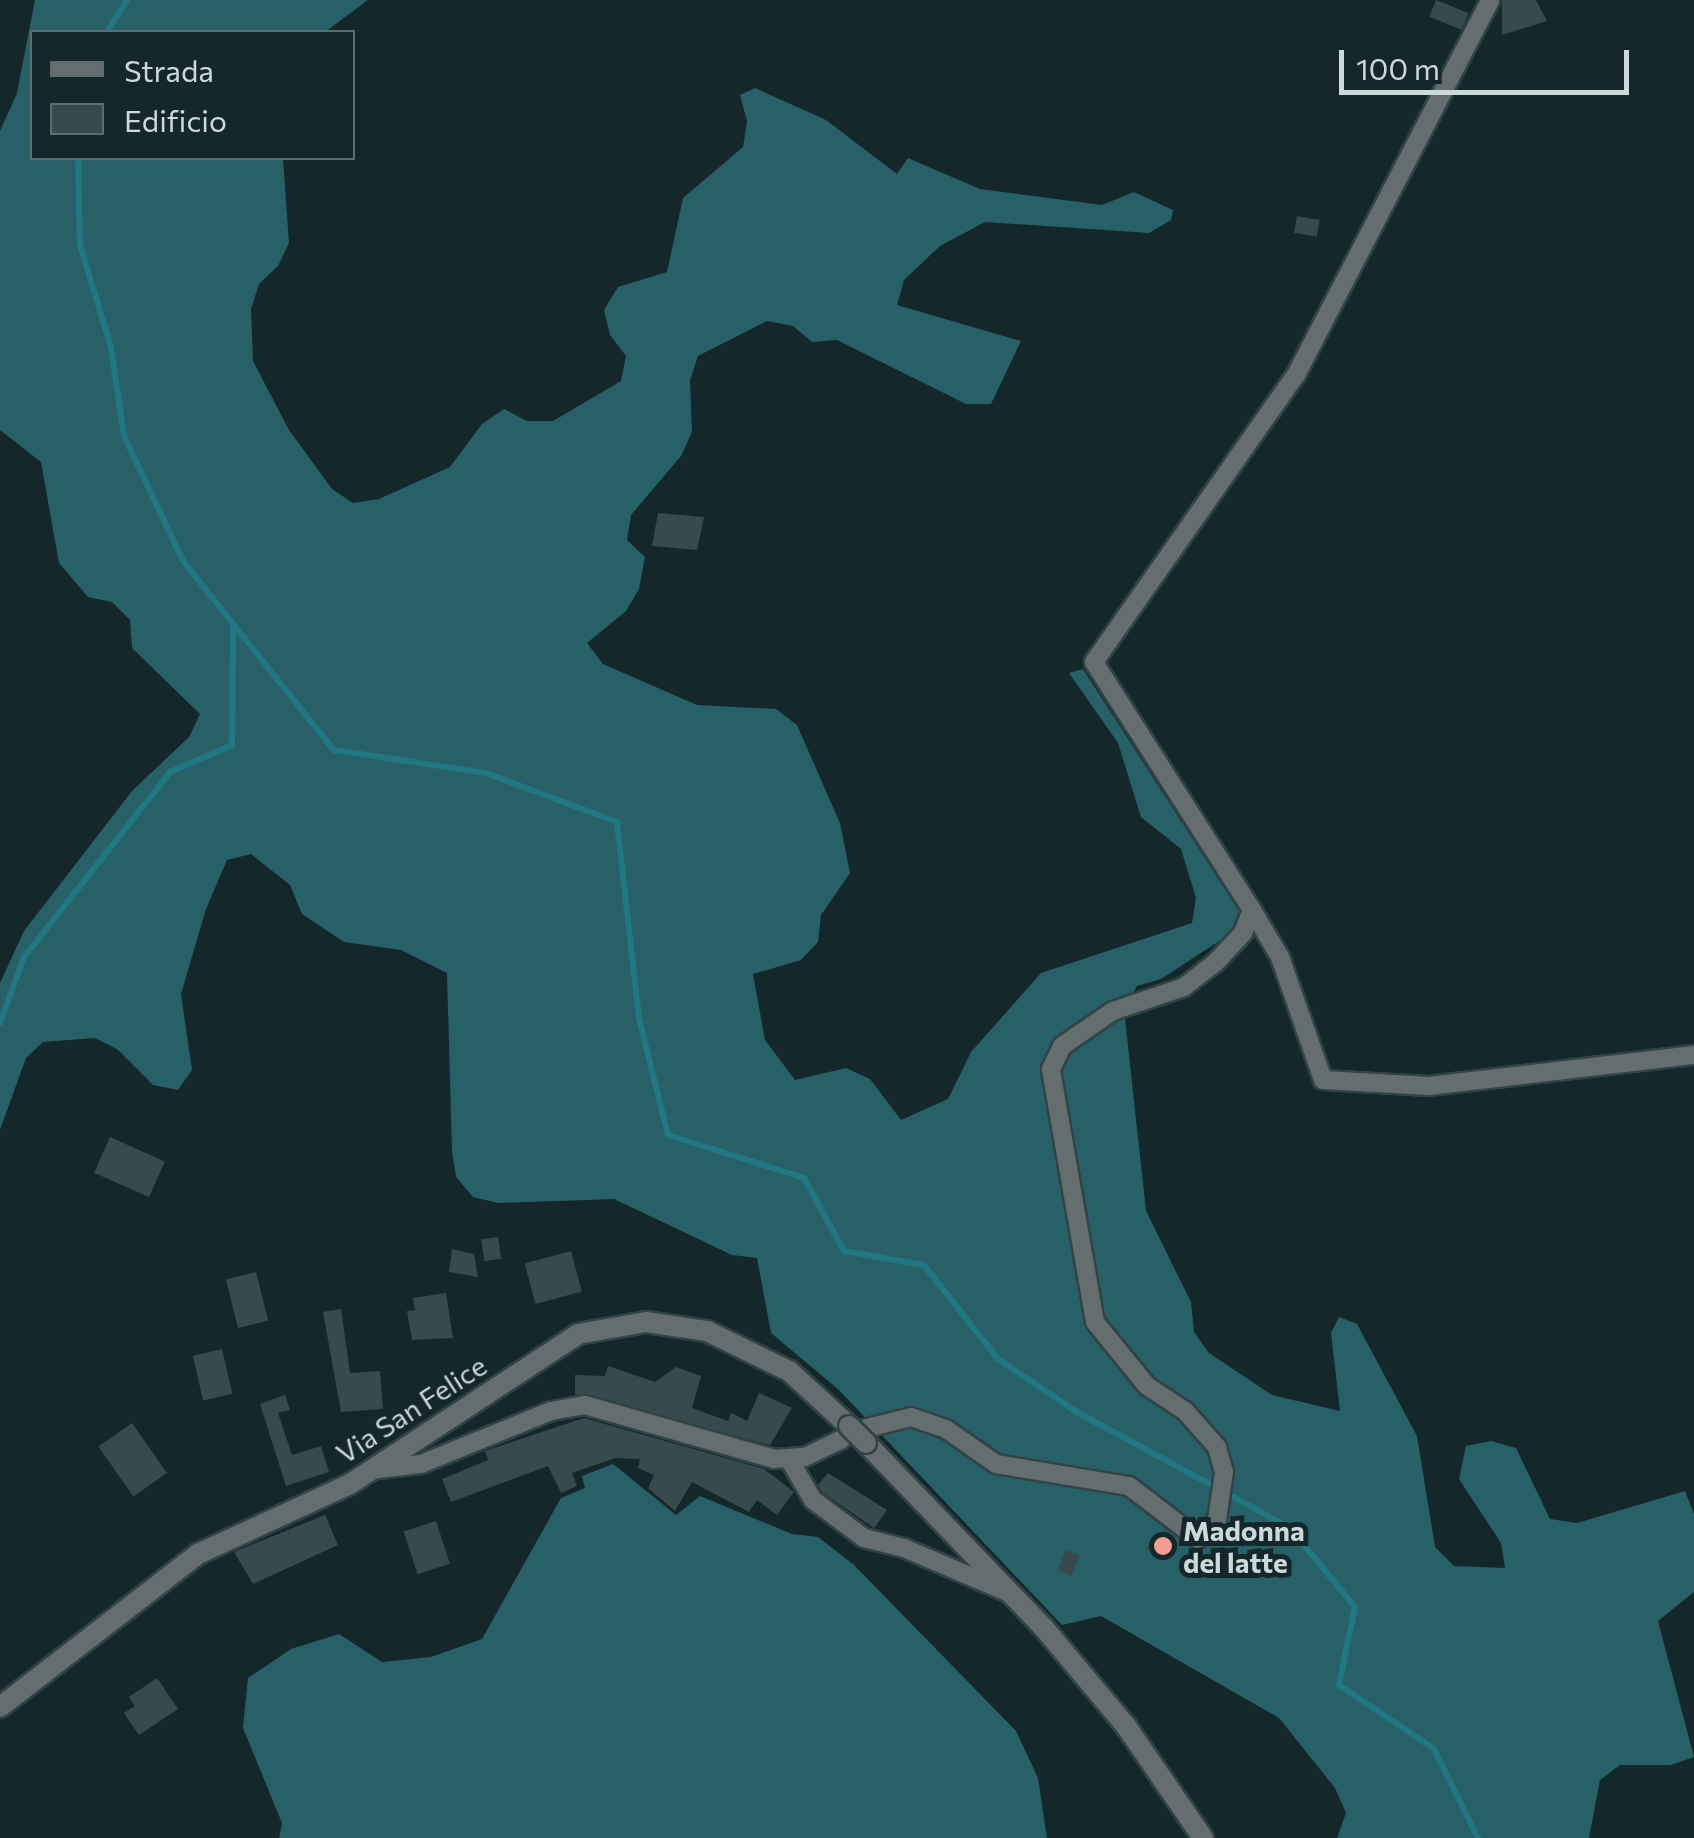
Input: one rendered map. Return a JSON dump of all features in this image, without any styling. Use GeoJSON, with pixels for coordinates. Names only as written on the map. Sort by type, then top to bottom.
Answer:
{"type":"FeatureCollection","features":[{"type":"Feature","properties":{"kind":"street"},"geometry":{"type":"LineString","coordinates":[[1490,0],[1296,375],[1094,662],[1280,956],[1323,1080],[1430,1086],[1694,1054]]}},
{"type":"Feature","properties":{"kind":"street"},"geometry":{"type":"LineString","coordinates":[[370,1470],[407,1468],[551,1411],[585,1405],[789,1459],[911,1417],[946,1429],[996,1464],[1129,1486],[1189,1536],[1209,1532],[1221,1506],[1217,1447],[1185,1410],[1148,1386],[1095,1322],[1050,1069],[1062,1046],[1113,1011],[1184,987],[1216,963],[1243,933],[1252,910]]}},
{"type":"Feature","properties":{"kind":"street","name":"Via San Felice"},"geometry":{"type":"LineString","coordinates":[[0,1707],[198,1554],[370,1470],[544,1354],[611,1325],[707,1330],[760,1352],[856,1434],[1012,1595],[1126,1726],[1203,1838]]}},
{"type":"Feature","properties":{"kind":"street"},"geometry":{"type":"LineString","coordinates":[[789,1459],[813,1500],[864,1538],[904,1548],[1012,1595]]}},
{"type":"Feature","properties":{"kind":"shaded area"},"geometry":{"type":"Polygon","coordinates":[[[35,0],[368,0],[328,30],[30,30],[30,160],[283,160],[289,243],[278,266],[259,284],[251,309],[253,361],[289,430],[332,489],[353,503],[379,499],[450,467],[482,424],[504,409],[527,421],[553,421],[621,381],[626,356],[610,335],[604,310],[618,287],[667,272],[683,198],[743,147],[747,121],[740,95],[755,88],[826,120],[897,174],[908,158],[980,189],[1102,205],[1134,192],[1173,210],[1171,220],[1149,233],[985,222],[940,246],[904,280],[897,305],[1021,341],[991,404],[966,404],[837,340],[812,342],[793,326],[767,321],[698,356],[690,380],[692,432],[681,456],[631,515],[627,540],[645,557],[639,589],[626,611],[587,643],[603,664],[697,705],[776,709],[797,725],[840,823],[850,873],[821,915],[818,942],[801,960],[753,974],[765,1040],[795,1080],[846,1068],[870,1079],[901,1120],[948,1099],[971,1052],[1041,973],[1192,923],[1196,898],[1181,849],[1141,817],[1118,743],[1069,673],[1083,669],[1239,911],[1230,934],[1161,979],[1137,986],[1124,1009],[1146,1211],[1191,1302],[1194,1332],[1209,1353],[1272,1395],[1340,1411],[1331,1333],[1339,1317],[1357,1324],[1417,1436],[1435,1547],[1454,1566],[1505,1568],[1501,1543],[1459,1479],[1466,1446],[1491,1441],[1516,1448],[1550,1519],[1577,1523],[1685,1491],[1694,1514],[1694,1592],[1658,1621],[1694,1757],[1671,1765],[1620,1765],[1600,1780],[1589,1838],[1337,1838],[1346,1813],[1335,1788],[1279,1718],[1101,1616],[1062,1625],[839,1390],[771,1333],[757,1258],[732,1255],[614,1199],[498,1203],[473,1197],[456,1177],[452,1152],[447,973],[401,950],[344,942],[302,914],[290,885],[251,854],[227,860],[206,909],[181,994],[192,1070],[178,1090],[153,1085],[117,1049],[95,1038],[43,1042],[26,1058],[0,1130],[0,983],[24,931],[132,791],[189,737],[200,714],[132,648],[130,620],[112,602],[88,597],[59,563],[41,462],[0,430],[0,131],[17,93],[35,0]]]}},
{"type":"Feature","properties":{"kind":"shaded area"},"geometry":{"type":"Polygon","coordinates":[[[613,1464],[676,1515],[700,1496],[792,1534],[818,1537],[854,1565],[1016,1731],[1038,1778],[1047,1838],[279,1838],[282,1823],[243,1728],[248,1678],[291,1649],[339,1634],[382,1662],[431,1657],[482,1639],[561,1498],[585,1488],[582,1476],[613,1464]]]}},
{"type":"Feature","properties":{"kind":"building"},"geometry":{"type":"Polygon","coordinates":[[[1436,0],[1468,13],[1462,30],[1429,17],[1436,0]]]}},
{"type":"Feature","properties":{"kind":"building"},"geometry":{"type":"Polygon","coordinates":[[[1502,0],[1536,0],[1547,21],[1502,35],[1502,0]]]}},
{"type":"Feature","properties":{"kind":"building"},"geometry":{"type":"Polygon","coordinates":[[[1297,216],[1320,220],[1317,237],[1294,233],[1297,216]]]}},
{"type":"Feature","properties":{"kind":"building"},"geometry":{"type":"Polygon","coordinates":[[[658,513],[704,517],[697,550],[652,546],[658,513]]]}},
{"type":"Feature","properties":{"kind":"building"},"geometry":{"type":"Polygon","coordinates":[[[110,1137],[165,1161],[149,1197],[94,1173],[110,1137]]]}},
{"type":"Feature","properties":{"kind":"building"},"geometry":{"type":"Polygon","coordinates":[[[498,1237],[501,1259],[484,1261],[481,1239],[498,1237]]]}},
{"type":"Feature","properties":{"kind":"building"},"geometry":{"type":"Polygon","coordinates":[[[452,1249],[474,1254],[478,1277],[449,1272],[452,1249]]]}},
{"type":"Feature","properties":{"kind":"building"},"geometry":{"type":"Polygon","coordinates":[[[571,1251],[582,1292],[536,1304],[525,1263],[571,1251]]]}},
{"type":"Feature","properties":{"kind":"building"},"geometry":{"type":"Polygon","coordinates":[[[256,1272],[268,1321],[238,1328],[226,1279],[256,1272]]]}},
{"type":"Feature","properties":{"kind":"building"},"geometry":{"type":"Polygon","coordinates":[[[446,1293],[453,1338],[412,1340],[407,1311],[415,1310],[413,1298],[446,1293]]]}},
{"type":"Feature","properties":{"kind":"building"},"geometry":{"type":"Polygon","coordinates":[[[341,1309],[350,1373],[380,1371],[383,1409],[341,1412],[323,1312],[341,1309]]]}},
{"type":"Feature","properties":{"kind":"building"},"geometry":{"type":"Polygon","coordinates":[[[222,1349],[232,1394],[203,1401],[193,1356],[222,1349]]]}},
{"type":"Feature","properties":{"kind":"building"},"geometry":{"type":"Polygon","coordinates":[[[608,1366],[655,1382],[676,1367],[701,1376],[692,1408],[728,1421],[731,1413],[747,1421],[759,1393],[792,1408],[770,1445],[575,1394],[575,1375],[605,1376],[608,1366]]]}},
{"type":"Feature","properties":{"kind":"building"},"geometry":{"type":"Polygon","coordinates":[[[285,1395],[290,1410],[278,1413],[292,1455],[321,1446],[329,1472],[286,1486],[260,1404],[285,1395]]]}},
{"type":"Feature","properties":{"kind":"building"},"geometry":{"type":"Polygon","coordinates":[[[584,1418],[764,1469],[794,1492],[777,1515],[757,1500],[749,1512],[692,1482],[675,1511],[648,1488],[654,1475],[638,1468],[640,1459],[615,1458],[572,1473],[577,1486],[561,1493],[548,1466],[451,1502],[442,1479],[488,1460],[485,1451],[584,1418]]]}},
{"type":"Feature","properties":{"kind":"building"},"geometry":{"type":"Polygon","coordinates":[[[132,1423],[167,1473],[133,1496],[98,1447],[132,1423]]]}},
{"type":"Feature","properties":{"kind":"building"},"geometry":{"type":"Polygon","coordinates":[[[828,1473],[887,1510],[874,1528],[822,1492],[818,1485],[828,1473]]]}},
{"type":"Feature","properties":{"kind":"building"},"geometry":{"type":"Polygon","coordinates":[[[325,1515],[338,1545],[253,1584],[234,1552],[325,1515]]]}},
{"type":"Feature","properties":{"kind":"building"},"geometry":{"type":"Polygon","coordinates":[[[436,1521],[450,1564],[418,1574],[404,1532],[436,1521]]]}},
{"type":"Feature","properties":{"kind":"building","name":"Madonna del latte"},"geometry":{"type":"Polygon","coordinates":[[[1165,1529],[1179,1543],[1160,1562],[1146,1548],[1165,1529]]]}},
{"type":"Feature","properties":{"kind":"building"},"geometry":{"type":"Polygon","coordinates":[[[1066,1550],[1080,1556],[1071,1576],[1057,1570],[1066,1550]]]}},
{"type":"Feature","properties":{"kind":"building"},"geometry":{"type":"Polygon","coordinates":[[[157,1678],[178,1709],[139,1735],[124,1713],[135,1706],[129,1697],[157,1678]]]}},
{"type":"Feature","properties":{"kind":"waterway"},"geometry":{"type":"LineString","coordinates":[[108,30],[127,0]]}},
{"type":"Feature","properties":{"kind":"waterway"},"geometry":{"type":"LineString","coordinates":[[78,160],[80,245],[111,348],[124,436],[183,561],[334,750],[486,773],[617,822],[639,1018],[668,1135],[804,1178],[844,1251],[924,1265],[998,1359],[1075,1411],[1213,1486]]}},
{"type":"Feature","properties":{"kind":"waterway"},"geometry":{"type":"LineString","coordinates":[[0,1023],[24,957],[170,772],[232,745],[233,626]]}},
{"type":"Feature","properties":{"kind":"waterway"},"geometry":{"type":"LineString","coordinates":[[1234,1497],[1291,1529],[1355,1607],[1339,1685],[1434,1749],[1478,1838]]}},
{"type":"Feature","properties":{"kind":"place","name":"Madonna del latte"},"geometry":{"type":"Point","coordinates":[1163,1546]}}]}
